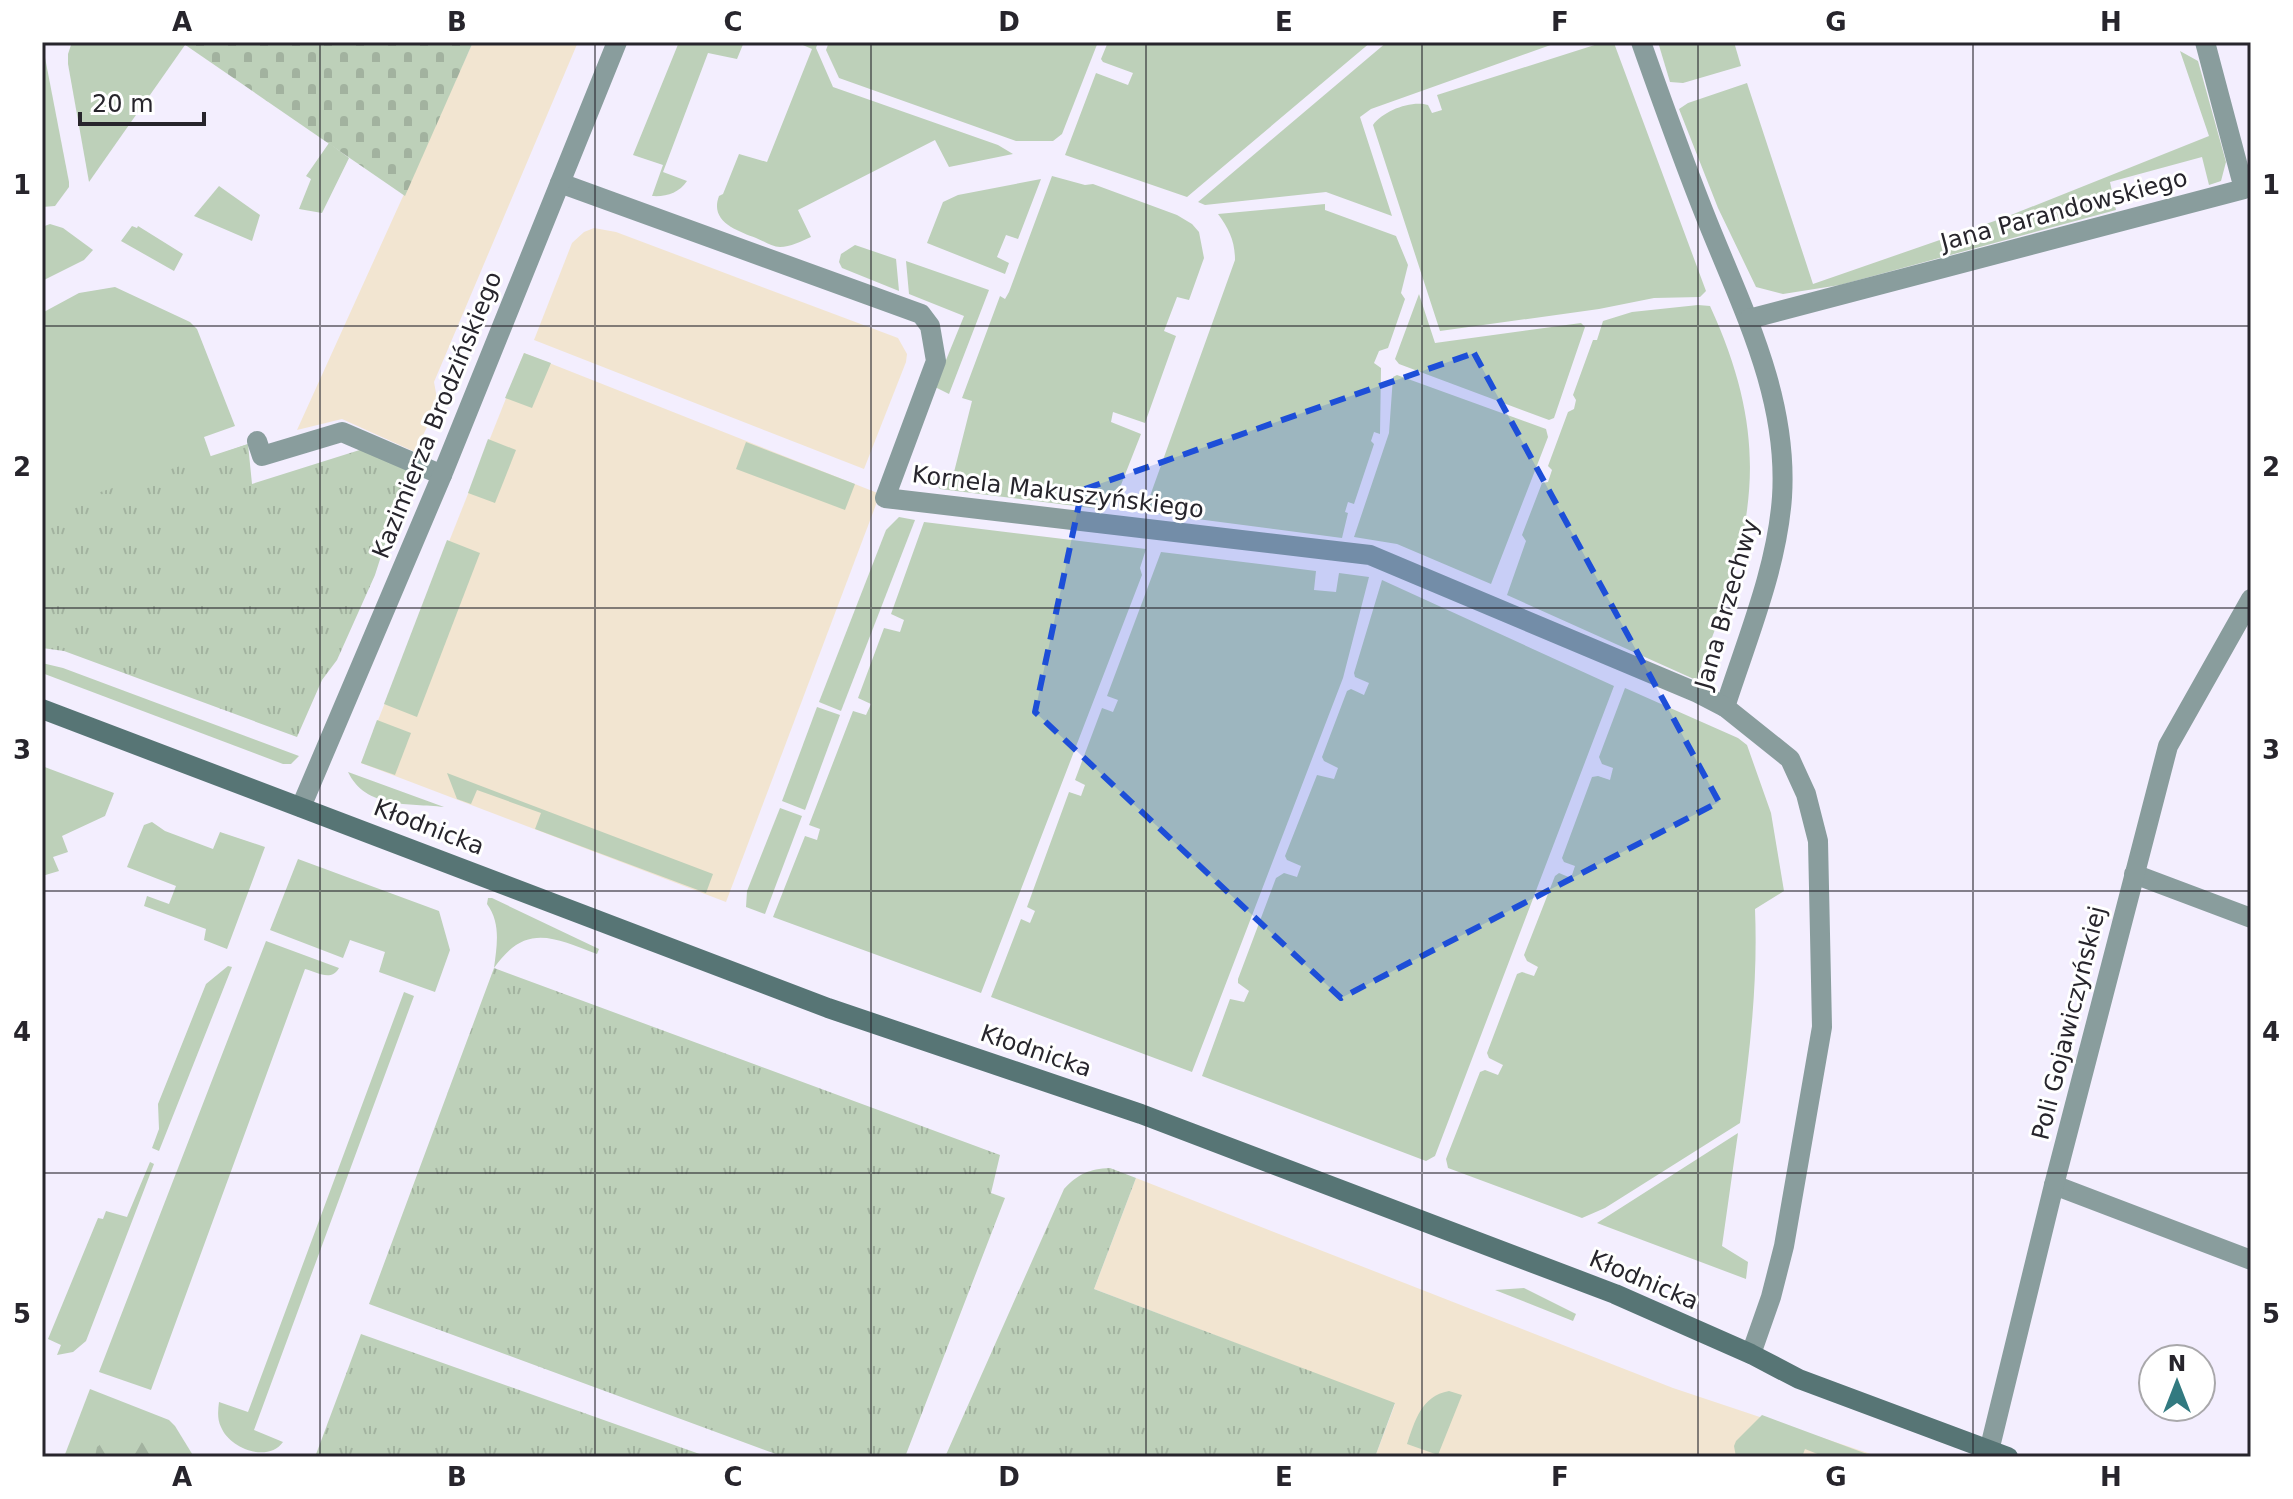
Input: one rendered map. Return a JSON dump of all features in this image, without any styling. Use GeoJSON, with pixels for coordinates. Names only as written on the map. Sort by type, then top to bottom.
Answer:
{"type":"FeatureCollection","features":[{"type":"Feature","properties":{"kind":"street","name":"Kazimierza Brodzińskiego"},"geometry":{"type":"LineString","coordinates":[[301,807],[442,475],[617,42]]}},
{"type":"Feature","properties":{"kind":"street","name":"Jana Brzechwy"},"geometry":{"type":"LineString","coordinates":[[1641,42],[1679,149],[1749,319],[1774,397],[1782,497],[1769,566],[1725,707],[1790,759],[1806,794],[1818,841],[1822,1027],[1784,1246],[1771,1297],[1751,1354]]}},
{"type":"Feature","properties":{"kind":"street","name":"Jana Parandowskiego"},"geometry":{"type":"LineString","coordinates":[[1749,319],[2244,189],[2205,42]]}},
{"type":"Feature","properties":{"kind":"street","name":"Kornela Makuszyńskiego"},"geometry":{"type":"LineString","coordinates":[[560,183],[921,314],[930,326],[936,361],[885,498],[1370,555],[1725,707]]}},
{"type":"Feature","properties":{"kind":"street"},"geometry":{"type":"LineString","coordinates":[[257,441],[262,456],[342,432],[442,475]]}},
{"type":"Feature","properties":{"kind":"street","name":"Poli Gojawiczyńskiej"},"geometry":{"type":"LineString","coordinates":[[1998,1454],[2054,1185],[2168,746],[2251,599]]}},
{"type":"Feature","properties":{"kind":"street","name":"Kłodnicka"},"geometry":{"type":"LineString","coordinates":[[42,709],[828,1008],[1141,1114],[1615,1294],[1751,1354],[1799,1379],[1998,1454]]}},
{"type":"Feature","properties":{"kind":"street"},"geometry":{"type":"LineString","coordinates":[[2134,874],[2251,918]]}},
{"type":"Feature","properties":{"kind":"street"},"geometry":{"type":"LineString","coordinates":[[2054,1185],[2251,1260]]}},
{"type":"Feature","properties":{"kind":"highlighted area"},"geometry":{"type":"Polygon","coordinates":[[[1474,353],[1719,802],[1341,998],[1035,712],[1082,490],[1474,353]]]}},
{"type":"Feature","properties":{"kind":"shaded area"},"geometry":{"type":"Polygon","coordinates":[[[473,42],[578,42],[434,382],[438,404],[415,452],[342,419],[297,430],[473,42]]]}},
{"type":"Feature","properties":{"kind":"shaded area"},"geometry":{"type":"Polygon","coordinates":[[[594,228],[616,232],[898,338],[907,354],[906,362],[864,469],[534,340],[572,243],[594,228]]]}},
{"type":"Feature","properties":{"kind":"shaded area"},"geometry":{"type":"Polygon","coordinates":[[[524,353],[880,494],[726,902],[361,763],[524,353]]]}},
{"type":"Feature","properties":{"kind":"shaded area"},"geometry":{"type":"Polygon","coordinates":[[[1136,1178],[1673,1388],[1880,1457],[1375,1457],[1395,1404],[1094,1289],[1136,1178]]]}},
{"type":"Feature","properties":{"kind":"green space"},"geometry":{"type":"Polygon","coordinates":[[[42,42],[69,187],[55,206],[42,207],[42,42]]]}},
{"type":"Feature","properties":{"kind":"green space"},"geometry":{"type":"Polygon","coordinates":[[[72,42],[181,42],[185,45],[89,182],[68,64],[72,42]]]}},
{"type":"Feature","properties":{"kind":"green space"},"geometry":{"type":"Polygon","coordinates":[[[181,42],[473,42],[405,196],[181,42]]]}},
{"type":"Feature","properties":{"kind":"green space"},"geometry":{"type":"Polygon","coordinates":[[[679,42],[744,42],[737,59],[708,53],[663,172],[687,181],[672,193],[652,196],[663,165],[633,155],[679,42]]]}},
{"type":"Feature","properties":{"kind":"green space"},"geometry":{"type":"Polygon","coordinates":[[[796,42],[818,42],[816,48],[833,87],[998,145],[1013,154],[949,167],[935,140],[798,210],[811,237],[777,247],[734,228],[718,213],[719,196],[723,194],[739,154],[767,162],[812,49],[796,42]]]}},
{"type":"Feature","properties":{"kind":"green space"},"geometry":{"type":"Polygon","coordinates":[[[829,42],[1098,42],[1062,134],[1053,141],[1016,141],[839,78],[826,50],[829,42]]]}},
{"type":"Feature","properties":{"kind":"green space"},"geometry":{"type":"Polygon","coordinates":[[[1108,42],[1371,42],[1187,197],[1065,155],[1096,73],[1128,85],[1133,73],[1103,62],[1101,59],[1108,42]]]}},
{"type":"Feature","properties":{"kind":"green space"},"geometry":{"type":"Polygon","coordinates":[[[1387,42],[1559,42],[1371,109],[1360,117],[1392,216],[1326,192],[1205,205],[1198,202],[1387,42]]]}},
{"type":"Feature","properties":{"kind":"green space"},"geometry":{"type":"Polygon","coordinates":[[[1604,42],[1614,43],[1706,291],[1700,297],[1654,298],[1599,309],[1440,331],[1373,125],[1383,115],[1406,105],[1428,105],[1432,113],[1442,110],[1437,95],[1604,42]]]}},
{"type":"Feature","properties":{"kind":"green space"},"geometry":{"type":"Polygon","coordinates":[[[1658,42],[1734,42],[1741,66],[1683,83],[1670,82],[1658,42]]]}},
{"type":"Feature","properties":{"kind":"green space"},"geometry":{"type":"Polygon","coordinates":[[[2180,51],[2198,61],[2226,162],[2221,181],[2209,185],[2202,157],[2110,182],[2116,210],[1840,285],[1783,294],[1756,287],[1718,208],[1679,109],[1747,83],[1813,284],[2006,217],[2209,136],[2180,51]]]}},
{"type":"Feature","properties":{"kind":"green space"},"geometry":{"type":"Polygon","coordinates":[[[329,143],[349,158],[322,213],[299,209],[311,179],[306,176],[329,143]]]}},
{"type":"Feature","properties":{"kind":"green space"},"geometry":{"type":"Polygon","coordinates":[[[1052,176],[1085,185],[1093,184],[1177,215],[1199,232],[1204,258],[1189,300],[1177,297],[1164,331],[1176,336],[1145,423],[1113,412],[1111,422],[1141,434],[1117,495],[1099,509],[940,489],[926,472],[953,476],[972,401],[962,398],[1000,296],[1005,299],[1009,292],[1052,176]]]}},
{"type":"Feature","properties":{"kind":"green space"},"geometry":{"type":"Polygon","coordinates":[[[1041,179],[1018,239],[1006,235],[997,257],[1009,263],[1005,274],[927,243],[943,202],[958,195],[1041,179]]]}},
{"type":"Feature","properties":{"kind":"green space"},"geometry":{"type":"Polygon","coordinates":[[[219,186],[260,215],[252,241],[194,216],[219,186]]]}},
{"type":"Feature","properties":{"kind":"green space"},"geometry":{"type":"Polygon","coordinates":[[[1325,204],[1325,210],[1396,236],[1408,265],[1401,293],[1405,299],[1388,348],[1379,351],[1374,363],[1381,368],[1380,434],[1374,432],[1371,441],[1374,444],[1354,504],[1348,502],[1342,538],[1151,513],[1148,506],[1150,496],[1235,260],[1231,236],[1218,214],[1325,204]]]}},
{"type":"Feature","properties":{"kind":"green space"},"geometry":{"type":"Polygon","coordinates":[[[50,224],[63,228],[93,250],[84,260],[42,281],[42,227],[50,224]]]}},
{"type":"Feature","properties":{"kind":"green space"},"geometry":{"type":"Polygon","coordinates":[[[132,226],[138,226],[183,254],[174,271],[121,241],[132,226]]]}},
{"type":"Feature","properties":{"kind":"green space"},"geometry":{"type":"Polygon","coordinates":[[[855,245],[896,259],[899,291],[842,268],[839,262],[841,254],[855,245]]]}},
{"type":"Feature","properties":{"kind":"green space"},"geometry":{"type":"Polygon","coordinates":[[[906,261],[989,290],[949,394],[935,387],[964,316],[909,294],[906,261]]]}},
{"type":"Feature","properties":{"kind":"green space"},"geometry":{"type":"Polygon","coordinates":[[[115,287],[190,322],[197,329],[235,426],[204,437],[211,457],[248,444],[42,554],[42,313],[79,293],[115,287]]]}},
{"type":"Feature","properties":{"kind":"green space"},"geometry":{"type":"Polygon","coordinates":[[[1419,294],[1435,343],[1581,323],[1585,327],[1554,418],[1549,420],[1399,364],[1395,359],[1419,294]]]}},
{"type":"Feature","properties":{"kind":"green space"},"geometry":{"type":"Polygon","coordinates":[[[1710,306],[1731,358],[1744,406],[1750,451],[1749,494],[1742,538],[1731,582],[1696,680],[1507,595],[1526,541],[1522,535],[1542,483],[1548,482],[1552,470],[1548,466],[1568,412],[1574,409],[1576,400],[1573,395],[1603,321],[1632,312],[1710,306]]]}},
{"type":"Feature","properties":{"kind":"green space"},"geometry":{"type":"Polygon","coordinates":[[[524,353],[551,363],[532,408],[505,398],[524,353]]]}},
{"type":"Feature","properties":{"kind":"green space"},"geometry":{"type":"Polygon","coordinates":[[[1397,375],[1546,429],[1548,437],[1491,584],[1397,544],[1354,537],[1389,433],[1393,377],[1397,375]]]}},
{"type":"Feature","properties":{"kind":"green space"},"geometry":{"type":"Polygon","coordinates":[[[488,439],[516,450],[495,503],[468,493],[488,439]]]}},
{"type":"Feature","properties":{"kind":"green space"},"geometry":{"type":"Polygon","coordinates":[[[746,442],[855,484],[845,510],[736,469],[746,442]]]}},
{"type":"Feature","properties":{"kind":"green space"},"geometry":{"type":"Polygon","coordinates":[[[248,444],[252,484],[366,448],[409,469],[375,575],[337,660],[322,680],[297,737],[64,651],[42,648],[42,511],[248,444]]]}},
{"type":"Feature","properties":{"kind":"green space"},"geometry":{"type":"Polygon","coordinates":[[[899,517],[915,520],[841,711],[819,702],[886,530],[899,517]]]}},
{"type":"Feature","properties":{"kind":"green space"},"geometry":{"type":"Polygon","coordinates":[[[924,522],[1146,549],[1140,568],[1142,575],[981,993],[773,917],[805,836],[817,840],[820,829],[809,825],[853,711],[866,715],[871,704],[858,698],[884,628],[900,632],[904,620],[891,614],[924,522]]]}},
{"type":"Feature","properties":{"kind":"green space"},"geometry":{"type":"Polygon","coordinates":[[[447,540],[480,553],[417,717],[384,704],[447,540]]]}},
{"type":"Feature","properties":{"kind":"green space"},"geometry":{"type":"Polygon","coordinates":[[[1161,552],[1316,571],[1314,590],[1336,592],[1339,573],[1369,577],[1343,678],[1192,1072],[991,997],[1021,919],[1030,923],[1035,911],[1027,907],[1069,792],[1081,796],[1085,785],[1075,780],[1102,708],[1113,712],[1118,700],[1107,696],[1161,552]]]}},
{"type":"Feature","properties":{"kind":"green space"},"geometry":{"type":"Polygon","coordinates":[[[1382,580],[1614,686],[1435,1156],[1426,1161],[1202,1076],[1230,999],[1244,1002],[1249,991],[1238,983],[1238,979],[1276,878],[1284,873],[1297,877],[1301,866],[1285,856],[1317,775],[1334,779],[1338,768],[1322,757],[1347,691],[1351,689],[1364,695],[1369,683],[1355,677],[1354,673],[1382,580]]]}},
{"type":"Feature","properties":{"kind":"green space"},"geometry":{"type":"Polygon","coordinates":[[[42,663],[63,668],[299,756],[291,764],[283,764],[42,673],[42,663]]]}},
{"type":"Feature","properties":{"kind":"green space"},"geometry":{"type":"Polygon","coordinates":[[[1625,688],[1738,738],[1747,745],[1771,813],[1784,891],[1755,909],[1752,1016],[1740,1123],[1605,1208],[1582,1218],[1448,1168],[1446,1159],[1480,1072],[1485,1070],[1498,1075],[1503,1065],[1489,1058],[1487,1053],[1517,974],[1522,972],[1534,976],[1538,967],[1527,961],[1524,955],[1555,876],[1559,873],[1571,878],[1575,866],[1562,858],[1592,777],[1610,780],[1613,768],[1602,764],[1599,757],[1625,688]]]}},
{"type":"Feature","properties":{"kind":"green space"},"geometry":{"type":"Polygon","coordinates":[[[817,707],[840,715],[805,810],[782,801],[817,707]]]}},
{"type":"Feature","properties":{"kind":"green space"},"geometry":{"type":"Polygon","coordinates":[[[377,720],[411,733],[395,775],[361,763],[377,720]]]}},
{"type":"Feature","properties":{"kind":"green space"},"geometry":{"type":"Polygon","coordinates":[[[42,766],[114,793],[105,816],[62,836],[68,852],[53,857],[59,871],[42,876],[42,766]]]}},
{"type":"Feature","properties":{"kind":"green space"},"geometry":{"type":"Polygon","coordinates":[[[348,772],[444,807],[403,804],[377,798],[366,793],[348,772]]]}},
{"type":"Feature","properties":{"kind":"green space"},"geometry":{"type":"Polygon","coordinates":[[[447,773],[713,874],[706,893],[535,829],[541,813],[477,790],[471,804],[457,799],[447,773]]]}},
{"type":"Feature","properties":{"kind":"green space"},"geometry":{"type":"Polygon","coordinates":[[[780,808],[802,816],[765,914],[746,907],[747,891],[780,808]]]}},
{"type":"Feature","properties":{"kind":"green space"},"geometry":{"type":"Polygon","coordinates":[[[152,822],[165,831],[213,849],[220,832],[265,847],[227,949],[204,940],[206,929],[144,906],[147,896],[169,904],[176,886],[127,867],[144,825],[152,822]]]}},
{"type":"Feature","properties":{"kind":"green space"},"geometry":{"type":"Polygon","coordinates":[[[298,859],[439,911],[450,950],[435,992],[379,972],[385,952],[350,940],[343,958],[270,930],[298,859]]]}},
{"type":"Feature","properties":{"kind":"green space"},"geometry":{"type":"Polygon","coordinates":[[[488,898],[599,949],[597,954],[554,939],[529,939],[518,944],[494,968],[497,934],[487,904],[488,898]]]}},
{"type":"Feature","properties":{"kind":"green space"},"geometry":{"type":"Polygon","coordinates":[[[266,941],[339,968],[328,975],[305,969],[151,1390],[99,1372],[266,941]]]}},
{"type":"Feature","properties":{"kind":"green space"},"geometry":{"type":"Polygon","coordinates":[[[228,966],[232,967],[159,1151],[152,1148],[159,1129],[158,1104],[206,984],[228,966]]]}},
{"type":"Feature","properties":{"kind":"green space"},"geometry":{"type":"Polygon","coordinates":[[[494,968],[1000,1155],[991,1193],[1005,1198],[905,1457],[784,1457],[369,1304],[494,968]]]}},
{"type":"Feature","properties":{"kind":"green space"},"geometry":{"type":"Polygon","coordinates":[[[404,992],[414,996],[254,1430],[283,1442],[268,1452],[250,1451],[232,1442],[226,1435],[219,1421],[219,1402],[248,1412],[404,992]]]}},
{"type":"Feature","properties":{"kind":"green space"},"geometry":{"type":"Polygon","coordinates":[[[1738,1133],[1722,1246],[1748,1262],[1746,1279],[1597,1223],[1738,1133]]]}},
{"type":"Feature","properties":{"kind":"green space"},"geometry":{"type":"Polygon","coordinates":[[[150,1162],[154,1164],[86,1341],[73,1352],[57,1355],[61,1345],[48,1339],[98,1218],[103,1219],[106,1211],[127,1217],[150,1162]]]}},
{"type":"Feature","properties":{"kind":"green space"},"geometry":{"type":"Polygon","coordinates":[[[1110,1168],[1136,1178],[1094,1289],[1395,1403],[1375,1457],[945,1457],[1064,1189],[1084,1173],[1110,1168]]]}},
{"type":"Feature","properties":{"kind":"green space"},"geometry":{"type":"Polygon","coordinates":[[[1524,1288],[1576,1314],[1573,1321],[1495,1290],[1524,1288]]]}},
{"type":"Feature","properties":{"kind":"green space"},"geometry":{"type":"Polygon","coordinates":[[[361,1334],[708,1457],[315,1457],[361,1334]]]}},
{"type":"Feature","properties":{"kind":"green space"},"geometry":{"type":"Polygon","coordinates":[[[90,1389],[169,1420],[194,1457],[64,1457],[90,1389]]]}},
{"type":"Feature","properties":{"kind":"green space"},"geometry":{"type":"Polygon","coordinates":[[[1449,1391],[1462,1395],[1438,1455],[1407,1444],[1420,1411],[1432,1398],[1449,1391]]]}},
{"type":"Feature","properties":{"kind":"green space"},"geometry":{"type":"Polygon","coordinates":[[[1762,1415],[1875,1457],[1825,1457],[1805,1449],[1802,1457],[1736,1457],[1736,1441],[1762,1415]]]}},
{"type":"Feature","properties":{"kind":"green space"},"geometry":{"type":"Polygon","coordinates":[[[124,1436],[139,1440],[160,1457],[95,1457],[97,1447],[110,1437],[124,1436]]]}}]}
